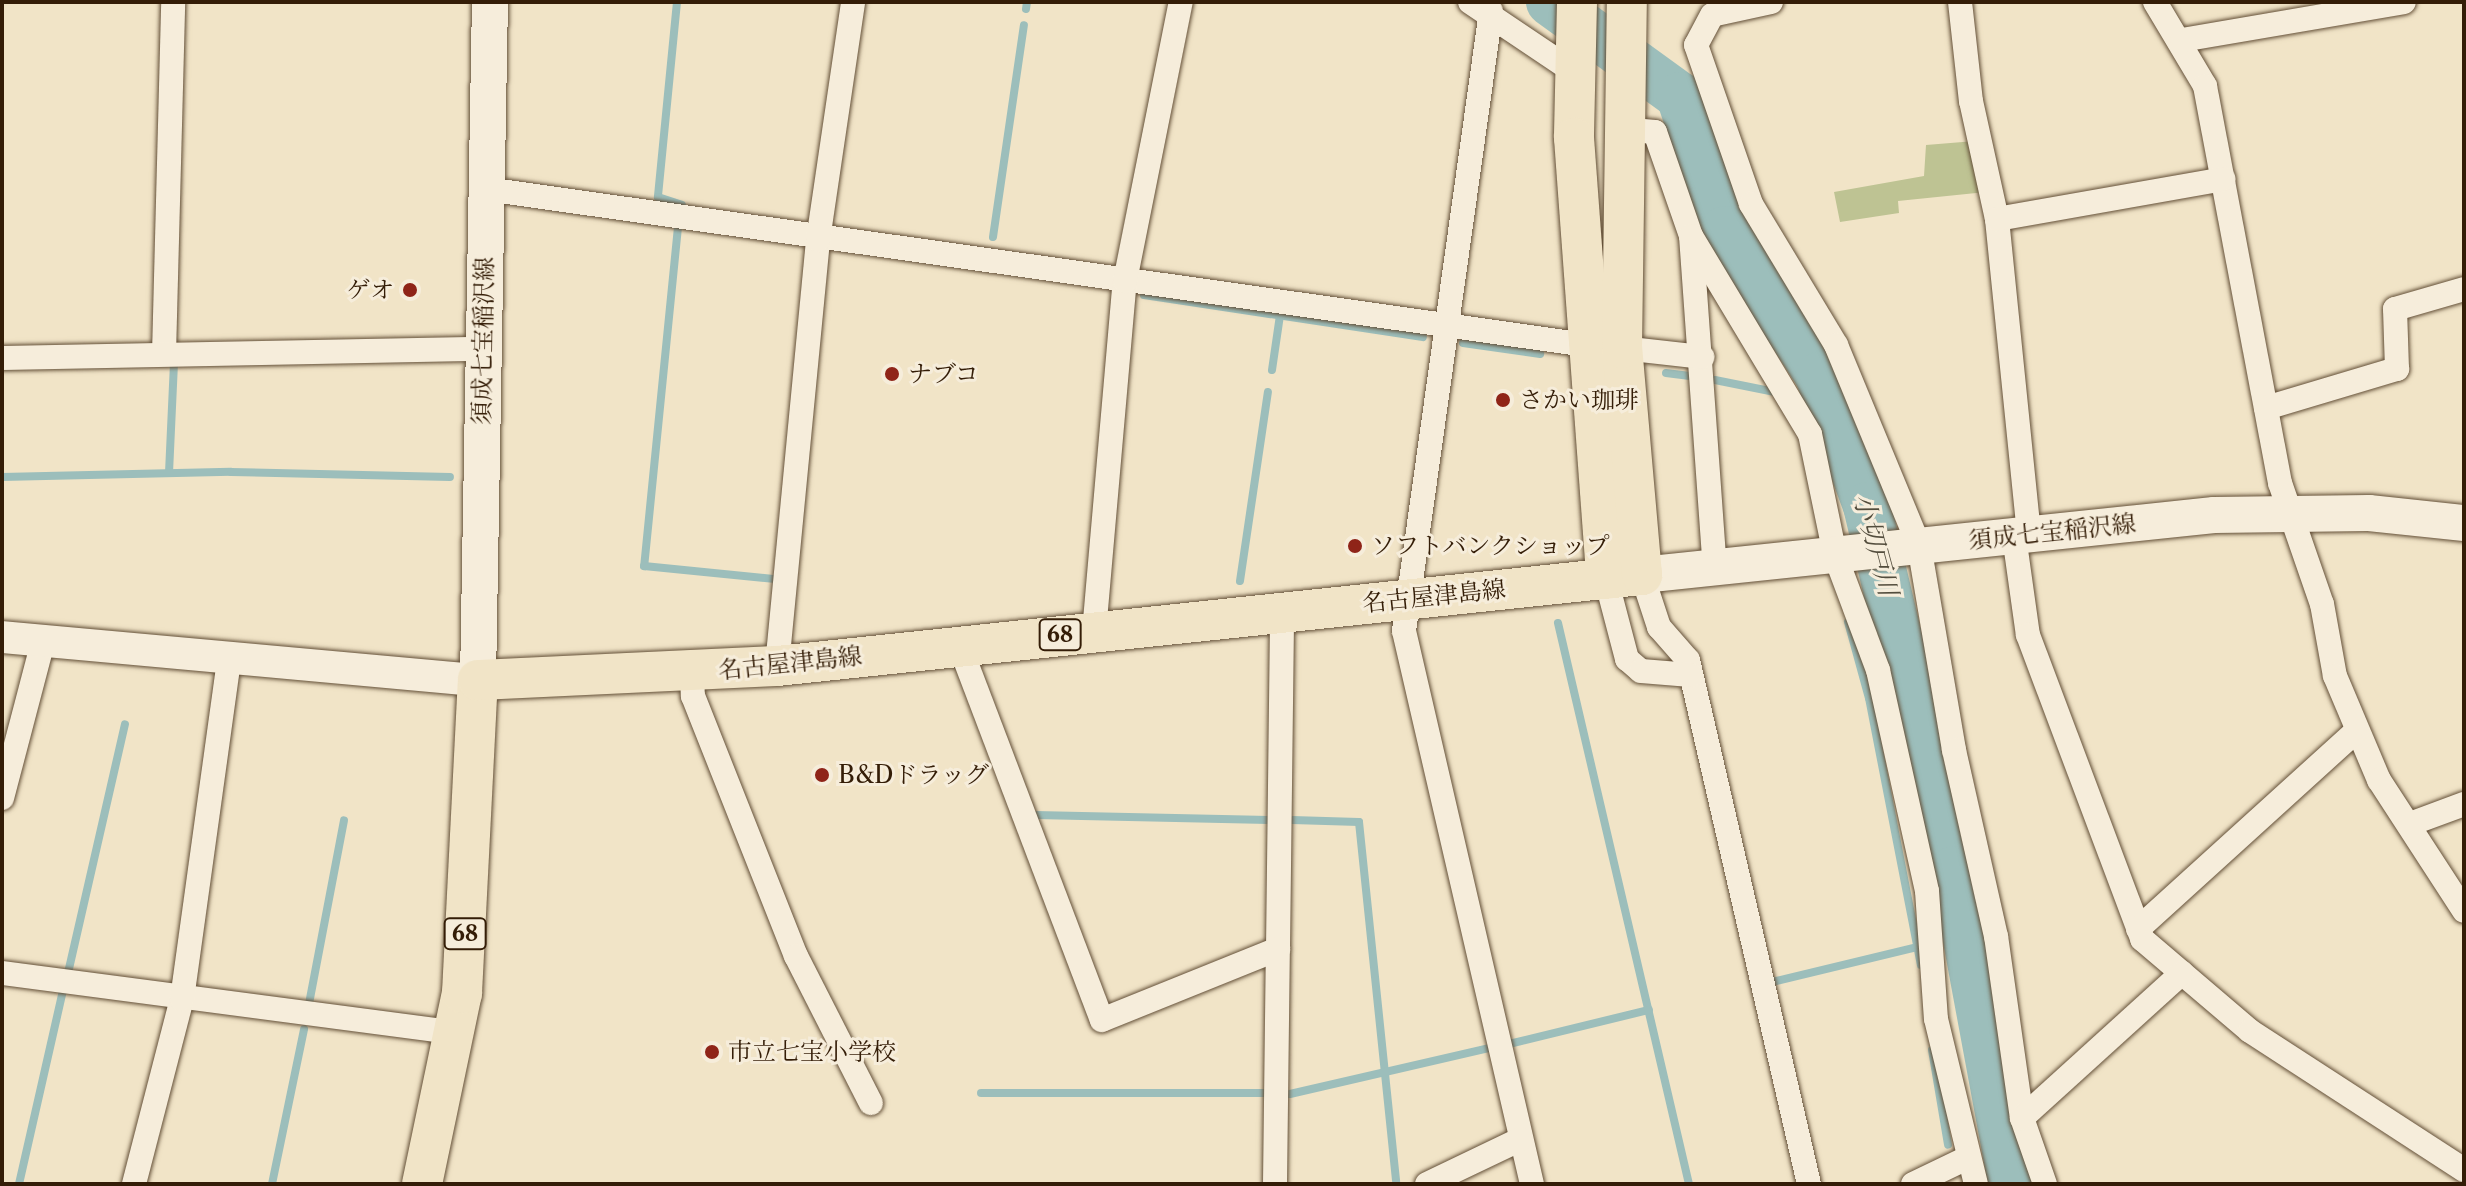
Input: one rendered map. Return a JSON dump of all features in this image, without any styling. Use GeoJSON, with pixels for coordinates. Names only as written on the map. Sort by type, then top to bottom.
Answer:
{"type":"FeatureCollection","features":[{"type":"Feature","properties":{"kind":"main road","name":"須成七宝稲沢線"},"geometry":{"type":"LineString","coordinates":[[478,680],[490,2]]}},
{"type":"Feature","properties":{"kind":"main road"},"geometry":{"type":"LineString","coordinates":[[1577,2],[1574,66],[1604,347],[1624,577]]}},
{"type":"Feature","properties":{"kind":"main road"},"geometry":{"type":"LineString","coordinates":[[1604,347],[1627,6]]}},
{"type":"Feature","properties":{"kind":"main road","name":"須成七宝稲沢線"},"geometry":{"type":"LineString","coordinates":[[1624,577],[1914,545],[2290,512],[2464,523]]}},
{"type":"Feature","properties":{"kind":"main road","name":"名古屋津島線"},"geometry":{"type":"LineString","coordinates":[[478,680],[777,666],[959,644],[1624,577]]}},
{"type":"Feature","properties":{"kind":"main road","name":"68"},"geometry":{"type":"LineString","coordinates":[[422,1184],[455,1033],[478,680]]}},
{"type":"Feature","properties":{"kind":"street"},"geometry":{"type":"LineString","coordinates":[[164,354],[173,2]]}},
{"type":"Feature","properties":{"kind":"street"},"geometry":{"type":"LineString","coordinates":[[777,666],[818,240],[853,2]]}},
{"type":"Feature","properties":{"kind":"street"},"geometry":{"type":"LineString","coordinates":[[1094,632],[1125,281],[1181,2]]}},
{"type":"Feature","properties":{"kind":"street"},"geometry":{"type":"LineString","coordinates":[[1771,2],[1712,15],[1696,45],[1751,204],[1836,345],[1914,545],[1954,750],[1996,936],[2022,1118],[2045,1184]]}},
{"type":"Feature","properties":{"kind":"street"},"geometry":{"type":"LineString","coordinates":[[1960,2],[1971,101],[1997,219],[2028,635],[2138,929],[2182,973],[2250,1031],[2464,1170]]}},
{"type":"Feature","properties":{"kind":"street"},"geometry":{"type":"LineString","coordinates":[[2155,2],[2182,40],[2205,86],[2266,408],[2290,512],[2355,732],[2464,911]]}},
{"type":"Feature","properties":{"kind":"street"},"geometry":{"type":"LineString","coordinates":[[2182,40],[2404,2]]}},
{"type":"Feature","properties":{"kind":"street"},"geometry":{"type":"LineString","coordinates":[[1532,1184],[1404,631],[1445,328],[1480,6],[1574,66]]}},
{"type":"Feature","properties":{"kind":"street"},"geometry":{"type":"LineString","coordinates":[[1621,111],[1655,132],[1691,236],[1810,434],[1840,555],[1878,670],[1921,861],[1936,1019],[1967,1158],[1976,1184]]}},
{"type":"Feature","properties":{"kind":"street"},"geometry":{"type":"LineString","coordinates":[[1997,219],[2223,179]]}},
{"type":"Feature","properties":{"kind":"street"},"geometry":{"type":"LineString","coordinates":[[486,189],[818,240],[1445,328],[1702,357]]}},
{"type":"Feature","properties":{"kind":"street"},"geometry":{"type":"LineString","coordinates":[[1691,236],[1715,568]]}},
{"type":"Feature","properties":{"kind":"street"},"geometry":{"type":"LineString","coordinates":[[2266,408],[2342,390],[2397,369],[2395,309],[2464,289]]}},
{"type":"Feature","properties":{"kind":"street"},"geometry":{"type":"LineString","coordinates":[[2,358],[483,349]]}},
{"type":"Feature","properties":{"kind":"street"},"geometry":{"type":"LineString","coordinates":[[1624,577],[1627,659],[1641,671],[1691,675]]}},
{"type":"Feature","properties":{"kind":"street"},"geometry":{"type":"LineString","coordinates":[[1624,577],[1659,627],[1688,660],[1809,1184]]}},
{"type":"Feature","properties":{"kind":"street"},"geometry":{"type":"LineString","coordinates":[[1275,1184],[1282,612]]}},
{"type":"Feature","properties":{"kind":"street"},"geometry":{"type":"LineString","coordinates":[[2,637],[229,662],[478,680]]}},
{"type":"Feature","properties":{"kind":"street"},"geometry":{"type":"LineString","coordinates":[[2,798],[43,642]]}},
{"type":"Feature","properties":{"kind":"street"},"geometry":{"type":"LineString","coordinates":[[959,644],[1102,1020],[1278,949]]}},
{"type":"Feature","properties":{"kind":"street"},"geometry":{"type":"LineString","coordinates":[[134,1184],[182,999],[229,662]]}},
{"type":"Feature","properties":{"kind":"street"},"geometry":{"type":"LineString","coordinates":[[692,672],[693,696],[796,956],[871,1103]]}},
{"type":"Feature","properties":{"kind":"street"},"geometry":{"type":"LineString","coordinates":[[2138,929],[2355,732]]}},
{"type":"Feature","properties":{"kind":"street"},"geometry":{"type":"LineString","coordinates":[[2410,824],[2464,804]]}},
{"type":"Feature","properties":{"kind":"street"},"geometry":{"type":"LineString","coordinates":[[2,973],[455,1033]]}},
{"type":"Feature","properties":{"kind":"street"},"geometry":{"type":"LineString","coordinates":[[2022,1118],[2182,973]]}},
{"type":"Feature","properties":{"kind":"street"},"geometry":{"type":"LineString","coordinates":[[1427,1184],[1521,1139]]}},
{"type":"Feature","properties":{"kind":"street"},"geometry":{"type":"LineString","coordinates":[[1913,1184],[1967,1158]]}},
{"type":"Feature","properties":{"kind":"green space"},"geometry":{"type":"Polygon","coordinates":[[[1975,141],[1986,192],[1898,201],[1899,213],[1840,222],[1834,192],[1924,176],[1926,145],[1975,141]]]}},
{"type":"Feature","properties":{"kind":"waterway"},"geometry":{"type":"LineString","coordinates":[[677,2],[658,197],[682,205]]}},
{"type":"Feature","properties":{"kind":"waterway"},"geometry":{"type":"LineString","coordinates":[[1026,9],[1027,2]]}},
{"type":"Feature","properties":{"kind":"waterway","name":"小切戸川"},"geometry":{"type":"LineString","coordinates":[[1550,2],[1680,96],[1725,230],[1819,376],[1867,506],[1954,870],[2012,1184]]}},
{"type":"Feature","properties":{"kind":"waterway"},"geometry":{"type":"LineString","coordinates":[[993,237],[1024,25]]}},
{"type":"Feature","properties":{"kind":"waterway"},"geometry":{"type":"LineString","coordinates":[[678,227],[644,566],[775,579]]}},
{"type":"Feature","properties":{"kind":"waterway"},"geometry":{"type":"LineString","coordinates":[[1144,295],[1423,337]]}},
{"type":"Feature","properties":{"kind":"waterway"},"geometry":{"type":"LineString","coordinates":[[1272,370],[1280,315]]}},
{"type":"Feature","properties":{"kind":"waterway"},"geometry":{"type":"LineString","coordinates":[[1463,343],[1540,354]]}},
{"type":"Feature","properties":{"kind":"waterway"},"geometry":{"type":"LineString","coordinates":[[169,473],[174,364]]}},
{"type":"Feature","properties":{"kind":"waterway"},"geometry":{"type":"LineString","coordinates":[[1666,373],[1690,376]]}},
{"type":"Feature","properties":{"kind":"waterway"},"geometry":{"type":"LineString","coordinates":[[1798,379],[1819,376]]}},
{"type":"Feature","properties":{"kind":"waterway"},"geometry":{"type":"LineString","coordinates":[[1715,380],[1775,392]]}},
{"type":"Feature","properties":{"kind":"waterway"},"geometry":{"type":"LineString","coordinates":[[1240,581],[1268,392]]}},
{"type":"Feature","properties":{"kind":"waterway"},"geometry":{"type":"LineString","coordinates":[[2,477],[231,472],[450,477]]}},
{"type":"Feature","properties":{"kind":"waterway"},"geometry":{"type":"LineString","coordinates":[[1848,622],[1869,698],[1921,965]]}},
{"type":"Feature","properties":{"kind":"waterway"},"geometry":{"type":"LineString","coordinates":[[1558,623],[1689,1184]]}},
{"type":"Feature","properties":{"kind":"waterway"},"geometry":{"type":"LineString","coordinates":[[68,973],[125,724]]}},
{"type":"Feature","properties":{"kind":"waterway"},"geometry":{"type":"LineString","coordinates":[[1035,815],[1269,820]]}},
{"type":"Feature","properties":{"kind":"waterway"},"geometry":{"type":"LineString","coordinates":[[308,1009],[344,820]]}},
{"type":"Feature","properties":{"kind":"waterway"},"geometry":{"type":"LineString","coordinates":[[1292,820],[1359,822],[1396,1181]]}},
{"type":"Feature","properties":{"kind":"waterway"},"geometry":{"type":"LineString","coordinates":[[1949,946],[1966,941]]}},
{"type":"Feature","properties":{"kind":"waterway"},"geometry":{"type":"LineString","coordinates":[[1772,982],[1918,947]]}},
{"type":"Feature","properties":{"kind":"waterway"},"geometry":{"type":"LineString","coordinates":[[19,1184],[63,990]]}},
{"type":"Feature","properties":{"kind":"waterway"},"geometry":{"type":"LineString","coordinates":[[1509,1044],[1649,1010]]}},
{"type":"Feature","properties":{"kind":"waterway"},"geometry":{"type":"LineString","coordinates":[[272,1184],[304,1029]]}},
{"type":"Feature","properties":{"kind":"waterway"},"geometry":{"type":"LineString","coordinates":[[1290,1094],[1490,1048]]}},
{"type":"Feature","properties":{"kind":"waterway"},"geometry":{"type":"LineString","coordinates":[[1932,1050],[1948,1145]]}},
{"type":"Feature","properties":{"kind":"waterway"},"geometry":{"type":"LineString","coordinates":[[981,1093],[1268,1093]]}},
{"type":"Feature","properties":{"kind":"place","name":"ゲオ"},"geometry":{"type":"Point","coordinates":[410,290]}},
{"type":"Feature","properties":{"kind":"place","name":"ナブコ"},"geometry":{"type":"Point","coordinates":[892,374]}},
{"type":"Feature","properties":{"kind":"place","name":"さかい珈琲"},"geometry":{"type":"Point","coordinates":[1503,400]}},
{"type":"Feature","properties":{"kind":"place","name":"ソフトバンクショップ"},"geometry":{"type":"Point","coordinates":[1355,546]}},
{"type":"Feature","properties":{"kind":"place","name":"B&Dドラッグ"},"geometry":{"type":"Point","coordinates":[822,775]}},
{"type":"Feature","properties":{"kind":"place","name":"市立七宝小学校"},"geometry":{"type":"Point","coordinates":[712,1052]}}]}
